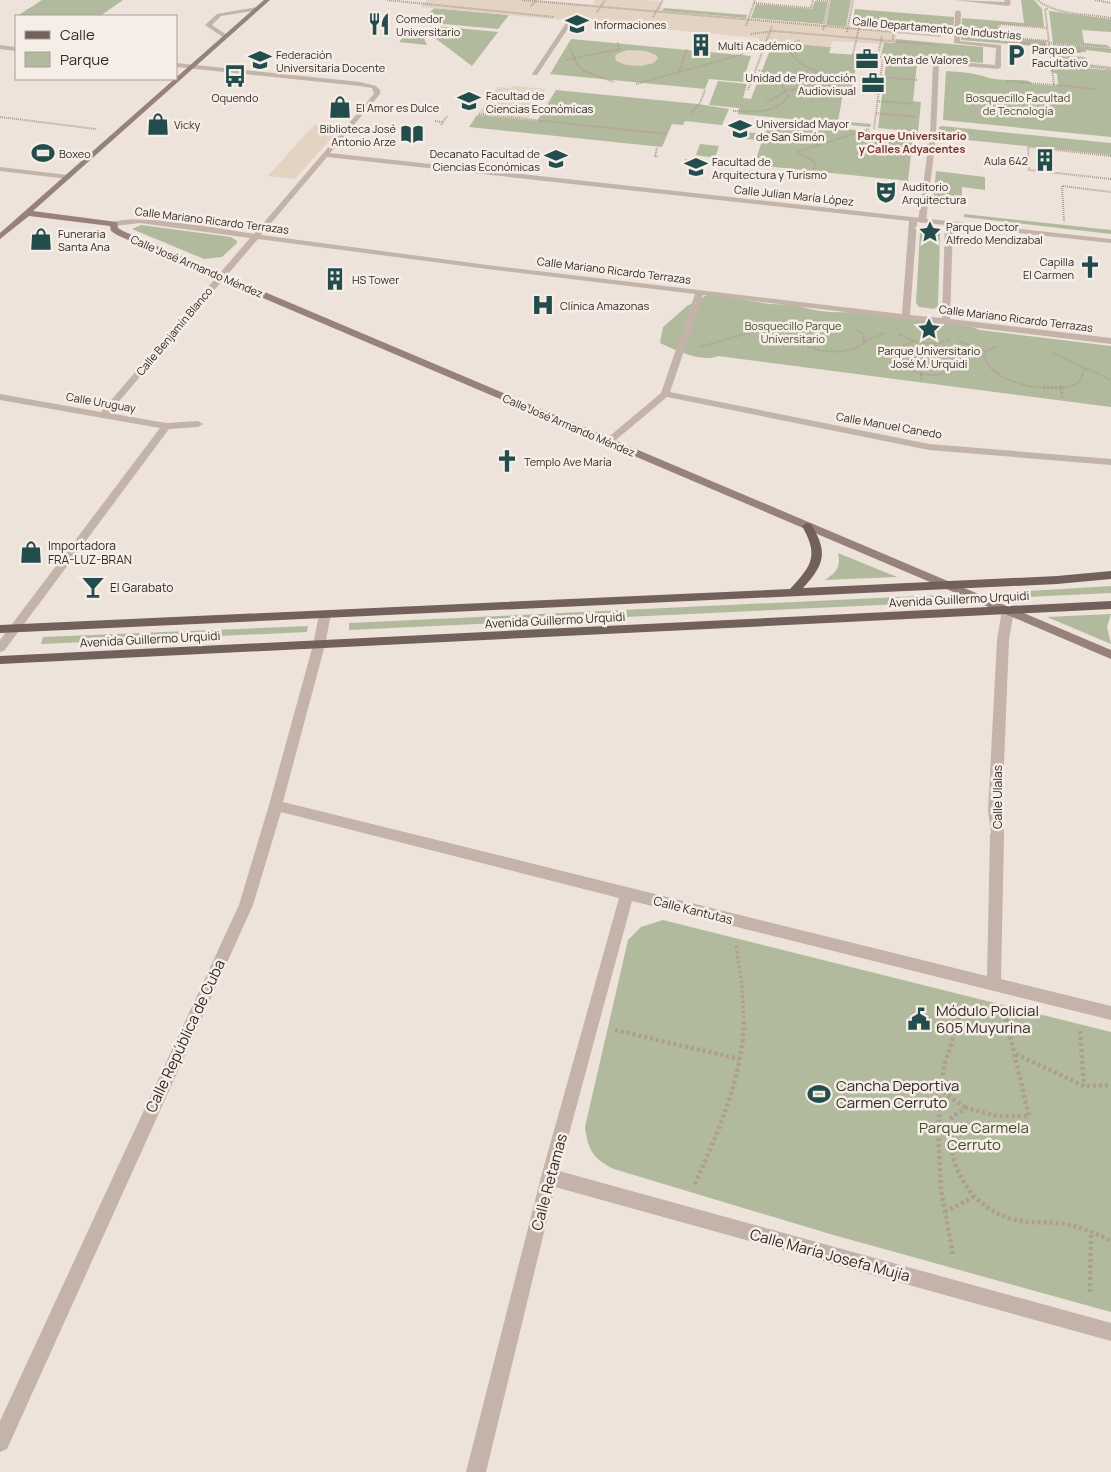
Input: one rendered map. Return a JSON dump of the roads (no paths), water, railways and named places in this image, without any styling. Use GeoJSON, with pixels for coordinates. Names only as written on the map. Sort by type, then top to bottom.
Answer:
{"type":"FeatureCollection","features":[{"type":"Feature","properties":{"kind":"main road"},"geometry":{"type":"LineString","coordinates":[[793,592],[814,570],[818,557],[817,542],[807,526]]}},
{"type":"Feature","properties":{"kind":"main road","name":"Avenida Guillermo Urquidi"},"geometry":{"type":"LineString","coordinates":[[0,629],[793,592],[1111,575]]}},
{"type":"Feature","properties":{"kind":"main road","name":"Avenida Guillermo Urquidi"},"geometry":{"type":"LineString","coordinates":[[0,660],[1111,605]]}},
{"type":"Feature","properties":{"kind":"street"},"geometry":{"type":"LineString","coordinates":[[178,78],[267,0]]}},
{"type":"Feature","properties":{"kind":"street"},"geometry":{"type":"LineString","coordinates":[[957,0],[1008,4],[1007,0]]}},
{"type":"Feature","properties":{"kind":"street"},"geometry":{"type":"LineString","coordinates":[[226,36],[208,24],[219,15],[257,9]]}},
{"type":"Feature","properties":{"kind":"street"},"geometry":{"type":"LineString","coordinates":[[906,316],[917,220],[933,135],[936,62],[998,67],[999,46],[958,40],[958,12]]}},
{"type":"Feature","properties":{"kind":"street"},"geometry":{"type":"LineString","coordinates":[[534,74],[570,21]]}},
{"type":"Feature","properties":{"kind":"street"},"geometry":{"type":"LineString","coordinates":[[0,47],[15,49]]}},
{"type":"Feature","properties":{"kind":"street"},"geometry":{"type":"LineString","coordinates":[[178,65],[191,66]]}},
{"type":"Feature","properties":{"kind":"street","name":"Calle Benjamín Blanco"},"geometry":{"type":"LineString","coordinates":[[102,416],[220,276],[326,155],[377,94],[378,90],[374,87],[360,84],[191,66]]}},
{"type":"Feature","properties":{"kind":"street"},"geometry":{"type":"LineString","coordinates":[[0,237],[175,80]]}},
{"type":"Feature","properties":{"kind":"street","name":"Calle Julian María López"},"geometry":{"type":"LineString","coordinates":[[326,155],[1111,242]]}},
{"type":"Feature","properties":{"kind":"street"},"geometry":{"type":"LineString","coordinates":[[0,169],[68,177]]}},
{"type":"Feature","properties":{"kind":"street"},"geometry":{"type":"LineString","coordinates":[[27,213],[114,224]]}},
{"type":"Feature","properties":{"kind":"street","name":"Calle Mariano Ricardo Terrazas"},"geometry":{"type":"LineString","coordinates":[[114,224],[140,221],[495,268],[1111,342]]}},
{"type":"Feature","properties":{"kind":"street","name":"Calle José Armando Méndez"},"geometry":{"type":"LineString","coordinates":[[114,224],[114,229],[120,233],[1111,655]]}},
{"type":"Feature","properties":{"kind":"street"},"geometry":{"type":"LineString","coordinates":[[946,321],[949,224]]}},
{"type":"Feature","properties":{"kind":"street"},"geometry":{"type":"LineString","coordinates":[[608,442],[665,394],[682,350],[700,292]]}},
{"type":"Feature","properties":{"kind":"street","name":"Calle Manuel Canedo"},"geometry":{"type":"LineString","coordinates":[[665,394],[929,447],[1111,462]]}},
{"type":"Feature","properties":{"kind":"street","name":"Calle Uruguay"},"geometry":{"type":"LineString","coordinates":[[0,397],[166,426],[198,424]]}},
{"type":"Feature","properties":{"kind":"street"},"geometry":{"type":"LineString","coordinates":[[0,648],[166,426]]}},
{"type":"Feature","properties":{"kind":"street","name":"Calle Ulalas"},"geometry":{"type":"LineString","coordinates":[[994,984],[997,834],[995,812],[1002,650],[1008,610]]}},
{"type":"Feature","properties":{"kind":"street","name":"Calle República de Cuba"},"geometry":{"type":"LineString","coordinates":[[0,1442],[246,905],[276,805],[319,645],[325,614]]}},
{"type":"Feature","properties":{"kind":"street","name":"Calle Kantutas"},"geometry":{"type":"LineString","coordinates":[[276,805],[627,894],[1111,1013]]}},
{"type":"Feature","properties":{"kind":"street","name":"Calle Retamas"},"geometry":{"type":"LineString","coordinates":[[476,1472],[549,1177],[627,894]]}},
{"type":"Feature","properties":{"kind":"street","name":"Calle María Josefa Mujía"},"geometry":{"type":"LineString","coordinates":[[549,1177],[1111,1332]]}},
{"type":"Feature","properties":{"kind":"place","name":"Comedor Universitario"},"geometry":{"type":"Point","coordinates":[379,24]}},
{"type":"Feature","properties":{"kind":"place","name":"Informaciones"},"geometry":{"type":"Point","coordinates":[577,24]}},
{"type":"Feature","properties":{"kind":"place","name":"Multi Académico"},"geometry":{"type":"Point","coordinates":[701,45]}},
{"type":"Feature","properties":{"kind":"place","name":"Parqueo Facultativo"},"geometry":{"type":"Point","coordinates":[1016,55]}},
{"type":"Feature","properties":{"kind":"place","name":"Venta de Valores"},"geometry":{"type":"Point","coordinates":[867,59]}},
{"type":"Feature","properties":{"kind":"place","name":"Federación Universitaria Docente"},"geometry":{"type":"Point","coordinates":[260,60]}},
{"type":"Feature","properties":{"kind":"place","name":"Oquendo"},"geometry":{"type":"Point","coordinates":[235,76]}},
{"type":"Feature","properties":{"kind":"place","name":"Unidad de Producción Audiovisual"},"geometry":{"type":"Point","coordinates":[873,83]}},
{"type":"Feature","properties":{"kind":"place","name":"Facultad de Ciencias Económicas"},"geometry":{"type":"Point","coordinates":[469,101]}},
{"type":"Feature","properties":{"kind":"place","name":"El Amor es Dulce"},"geometry":{"type":"Point","coordinates":[340,107]}},
{"type":"Feature","properties":{"kind":"place","name":"Vicky"},"geometry":{"type":"Point","coordinates":[158,124]}},
{"type":"Feature","properties":{"kind":"place","name":"Universidad Mayor de San Simón"},"geometry":{"type":"Point","coordinates":[740,129]}},
{"type":"Feature","properties":{"kind":"place","name":"Biblioteca José Antonio Arze"},"geometry":{"type":"Point","coordinates":[412,134]}},
{"type":"Feature","properties":{"kind":"place","name":"Boxeo"},"geometry":{"type":"Point","coordinates":[43,153]}},
{"type":"Feature","properties":{"kind":"place","name":"Decanato Facultad de Ciencias Económicas"},"geometry":{"type":"Point","coordinates":[556,159]}},
{"type":"Feature","properties":{"kind":"place","name":"Aula 642"},"geometry":{"type":"Point","coordinates":[1045,160]}},
{"type":"Feature","properties":{"kind":"place","name":"Facultad de Arquitectura y Turismo"},"geometry":{"type":"Point","coordinates":[696,167]}},
{"type":"Feature","properties":{"kind":"place","name":"Auditorio Arquitectura"},"geometry":{"type":"Point","coordinates":[886,192]}},
{"type":"Feature","properties":{"kind":"place","name":"Parque Doctor Alfredo Mendizabal"},"geometry":{"type":"Point","coordinates":[930,232]}},
{"type":"Feature","properties":{"kind":"place","name":"Funeraria Santa Ana"},"geometry":{"type":"Point","coordinates":[41,239]}},
{"type":"Feature","properties":{"kind":"place","name":"Capilla El Carmen"},"geometry":{"type":"Point","coordinates":[1090,267]}},
{"type":"Feature","properties":{"kind":"place","name":"HS Tower"},"geometry":{"type":"Point","coordinates":[335,279]}},
{"type":"Feature","properties":{"kind":"place","name":"Clínica Amazonas"},"geometry":{"type":"Point","coordinates":[543,305]}},
{"type":"Feature","properties":{"kind":"place","name":"Parque Universitario José M. Urquidi"},"geometry":{"type":"Point","coordinates":[929,329]}},
{"type":"Feature","properties":{"kind":"place","name":"Templo Ave María"},"geometry":{"type":"Point","coordinates":[507,461]}},
{"type":"Feature","properties":{"kind":"place","name":"Importadora FRA-LUZ-BRAN"},"geometry":{"type":"Point","coordinates":[31,552]}},
{"type":"Feature","properties":{"kind":"place","name":"El Garabato"},"geometry":{"type":"Point","coordinates":[93,587]}},
{"type":"Feature","properties":{"kind":"place","name":"Módulo Policial 605 Muyurina"},"geometry":{"type":"Point","coordinates":[919,1019]}},
{"type":"Feature","properties":{"kind":"place","name":"Cancha Deportiva Carmen Cerruto"},"geometry":{"type":"Point","coordinates":[819,1094]}},
{"type":"Feature","properties":{"kind":"district","name":"Parque Universitario y Calles Adyacentes"},"geometry":{"type":"Point","coordinates":[912,141]}},
{"type":"Feature","properties":{"kind":"park label","name":"Bosquecillo Facultad de Tecnología"},"geometry":{"type":"Point","coordinates":[1018,103]}},
{"type":"Feature","properties":{"kind":"park label","name":"Bosquecillo Parque Universitario"},"geometry":{"type":"Point","coordinates":[793,331]}},
{"type":"Feature","properties":{"kind":"park label","name":"Parque Carmela Cerruto"},"geometry":{"type":"Point","coordinates":[974,1136]}}]}
